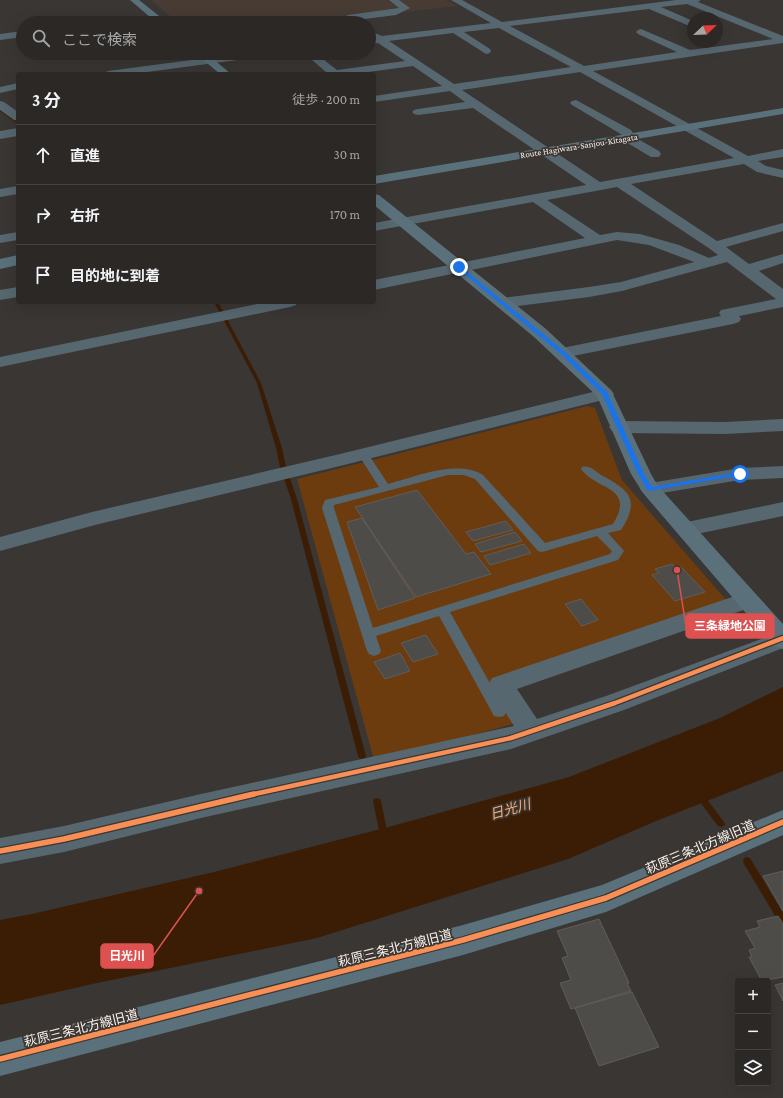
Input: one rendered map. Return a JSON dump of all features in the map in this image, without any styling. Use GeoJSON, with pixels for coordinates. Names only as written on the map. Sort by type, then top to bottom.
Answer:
{"type":"FeatureCollection","features":[{"type":"Feature","properties":{"kind":"main road"},"geometry":{"type":"LineString","coordinates":[[134,0],[155,16]]}},
{"type":"Feature","properties":{"kind":"main road"},"geometry":{"type":"LineString","coordinates":[[209,60],[224,72]]}},
{"type":"Feature","properties":{"kind":"main road","name":"Route Hagiwara-Sanjou-Kitagata"},"geometry":{"type":"LineString","coordinates":[[685,126],[783,107]]}},
{"type":"Feature","properties":{"kind":"main road","name":"Route Hagiwara-Sanjou-Kitagata"},"geometry":{"type":"LineString","coordinates":[[376,180],[627,135],[783,111]]}},
{"type":"Feature","properties":{"kind":"main road","name":"Route Hagiwara-Sanjou-Kitagata"},"geometry":{"type":"LineString","coordinates":[[376,175],[543,150]]}},
{"type":"Feature","properties":{"kind":"main road"},"geometry":{"type":"LineString","coordinates":[[376,200],[563,353],[605,394],[641,474],[650,489],[783,639]]}},
{"type":"Feature","properties":{"kind":"main road"},"geometry":{"type":"LineString","coordinates":[[0,253],[16,249]]}},
{"type":"Feature","properties":{"kind":"main road"},"geometry":{"type":"LineString","coordinates":[[0,264],[16,260]]}},
{"type":"Feature","properties":{"kind":"main road","name":"萩原三条北方線旧道"},"geometry":{"type":"LineString","coordinates":[[0,1059],[463,940],[598,900],[783,822]]}},
{"type":"Feature","properties":{"kind":"street"},"geometry":{"type":"LineString","coordinates":[[364,16],[396,12],[406,8],[393,0]]}},
{"type":"Feature","properties":{"kind":"street"},"geometry":{"type":"LineString","coordinates":[[454,0],[762,169],[783,174]]}},
{"type":"Feature","properties":{"kind":"street"},"geometry":{"type":"LineString","coordinates":[[376,40],[690,0],[783,40]]}},
{"type":"Feature","properties":{"kind":"street"},"geometry":{"type":"LineString","coordinates":[[650,6],[687,22]]}},
{"type":"Feature","properties":{"kind":"street"},"geometry":{"type":"LineString","coordinates":[[454,30],[486,51]]}},
{"type":"Feature","properties":{"kind":"street"},"geometry":{"type":"LineString","coordinates":[[641,32],[687,53]]}},
{"type":"Feature","properties":{"kind":"street"},"geometry":{"type":"LineString","coordinates":[[0,37],[16,35]]}},
{"type":"Feature","properties":{"kind":"street"},"geometry":{"type":"LineString","coordinates":[[376,99],[580,68],[783,40]]}},
{"type":"Feature","properties":{"kind":"street"},"geometry":{"type":"LineString","coordinates":[[376,41],[415,63],[597,186]]}},
{"type":"Feature","properties":{"kind":"street"},"geometry":{"type":"LineString","coordinates":[[122,72],[209,60]]}},
{"type":"Feature","properties":{"kind":"street"},"geometry":{"type":"LineString","coordinates":[[317,60],[330,72]]}},
{"type":"Feature","properties":{"kind":"street"},"geometry":{"type":"LineString","coordinates":[[347,72],[415,63]]}},
{"type":"Feature","properties":{"kind":"street"},"geometry":{"type":"LineString","coordinates":[[0,90],[16,86]]}},
{"type":"Feature","properties":{"kind":"street"},"geometry":{"type":"LineString","coordinates":[[576,103],[655,154]]}},
{"type":"Feature","properties":{"kind":"street"},"geometry":{"type":"LineString","coordinates":[[0,104],[16,116]]}},
{"type":"Feature","properties":{"kind":"street"},"geometry":{"type":"LineString","coordinates":[[418,112],[475,104]]}},
{"type":"Feature","properties":{"kind":"street"},"geometry":{"type":"LineString","coordinates":[[0,113],[16,125]]}},
{"type":"Feature","properties":{"kind":"street"},"geometry":{"type":"LineString","coordinates":[[0,136],[16,132]]}},
{"type":"Feature","properties":{"kind":"street"},"geometry":{"type":"LineString","coordinates":[[376,227],[783,153]]}},
{"type":"Feature","properties":{"kind":"street"},"geometry":{"type":"LineString","coordinates":[[620,183],[715,246],[783,296]]}},
{"type":"Feature","properties":{"kind":"street"},"geometry":{"type":"LineString","coordinates":[[0,193],[16,190]]}},
{"type":"Feature","properties":{"kind":"street"},"geometry":{"type":"LineString","coordinates":[[534,197],[596,239]]}},
{"type":"Feature","properties":{"kind":"street"},"geometry":{"type":"LineString","coordinates":[[715,246],[783,227]]}},
{"type":"Feature","properties":{"kind":"street"},"geometry":{"type":"LineString","coordinates":[[0,239],[16,236]]}},
{"type":"Feature","properties":{"kind":"street"},"geometry":{"type":"LineString","coordinates":[[376,285],[596,239],[617,236],[632,236],[651,240],[682,251],[706,262]]}},
{"type":"Feature","properties":{"kind":"street"},"geometry":{"type":"LineString","coordinates":[[503,304],[622,286],[729,256]]}},
{"type":"Feature","properties":{"kind":"street"},"geometry":{"type":"LineString","coordinates":[[747,270],[783,258]]}},
{"type":"Feature","properties":{"kind":"street"},"geometry":{"type":"LineString","coordinates":[[0,295],[16,292]]}},
{"type":"Feature","properties":{"kind":"street"},"geometry":{"type":"LineString","coordinates":[[563,353],[734,319],[726,313],[783,302]]}},
{"type":"Feature","properties":{"kind":"street"},"geometry":{"type":"LineString","coordinates":[[0,362],[280,304]]}},
{"type":"Feature","properties":{"kind":"street"},"geometry":{"type":"LineString","coordinates":[[0,544],[92,519],[300,470],[605,394]]}},
{"type":"Feature","properties":{"kind":"street"},"geometry":{"type":"LineString","coordinates":[[619,427],[725,428],[783,425]]}},
{"type":"Feature","properties":{"kind":"street"},"geometry":{"type":"LineString","coordinates":[[650,489],[740,474],[783,472]]}},
{"type":"Feature","properties":{"kind":"street"},"geometry":{"type":"LineString","coordinates":[[687,529],[781,512]]}},
{"type":"Feature","properties":{"kind":"street"},"geometry":{"type":"LineString","coordinates":[[531,731],[501,685],[747,600]]}},
{"type":"Feature","properties":{"kind":"street"},"geometry":{"type":"LineString","coordinates":[[0,852],[511,738],[615,703],[783,639]]}},
{"type":"Feature","properties":{"kind":"lane"},"geometry":{"type":"LineString","coordinates":[[363,454],[385,488]]}},
{"type":"Feature","properties":{"kind":"lane"},"geometry":{"type":"LineString","coordinates":[[374,652],[328,508],[329,503],[448,472],[471,472],[479,477],[542,548],[618,527],[625,512],[625,498],[619,489],[611,483],[592,476],[586,469]]}},
{"type":"Feature","properties":{"kind":"lane"},"geometry":{"type":"LineString","coordinates":[[368,634],[614,557],[618,551],[600,532]]}},
{"type":"Feature","properties":{"kind":"lane"},"geometry":{"type":"LineString","coordinates":[[442,610],[499,712]]}},
{"type":"Feature","properties":{"kind":"shaded area"},"geometry":{"type":"Polygon","coordinates":[[[150,0],[447,0],[458,6],[372,16],[170,16],[150,0]]]}},
{"type":"Feature","properties":{"kind":"shaded area"},"geometry":{"type":"Polygon","coordinates":[[[587,406],[595,408],[622,480],[727,601],[495,681],[520,722],[430,747],[374,760],[297,479],[587,406]]]}},
{"type":"Feature","properties":{"kind":"water"},"geometry":{"type":"Polygon","coordinates":[[[783,687],[783,771],[656,821],[568,859],[317,938],[97,983],[0,1005],[0,920],[214,872],[396,825],[569,777],[720,718],[783,687]]]}},
{"type":"Feature","properties":{"kind":"building"},"geometry":{"type":"Polygon","coordinates":[[[417,490],[466,554],[474,552],[491,574],[416,597],[355,507],[417,490]]]}},
{"type":"Feature","properties":{"kind":"building"},"geometry":{"type":"Polygon","coordinates":[[[362,518],[415,598],[378,610],[347,522],[362,518]]]}},
{"type":"Feature","properties":{"kind":"building"},"geometry":{"type":"Polygon","coordinates":[[[506,521],[513,530],[473,541],[466,532],[506,521]]]}},
{"type":"Feature","properties":{"kind":"building"},"geometry":{"type":"Polygon","coordinates":[[[515,532],[522,541],[481,552],[475,544],[515,532]]]}},
{"type":"Feature","properties":{"kind":"building"},"geometry":{"type":"Polygon","coordinates":[[[524,544],[531,553],[490,565],[484,556],[524,544]]]}},
{"type":"Feature","properties":{"kind":"building"},"geometry":{"type":"Polygon","coordinates":[[[672,564],[676,568],[681,567],[705,592],[675,601],[652,575],[659,573],[655,569],[672,564]]]}},
{"type":"Feature","properties":{"kind":"building"},"geometry":{"type":"Polygon","coordinates":[[[581,599],[598,620],[582,626],[565,604],[581,599]]]}},
{"type":"Feature","properties":{"kind":"building"},"geometry":{"type":"Polygon","coordinates":[[[426,635],[438,654],[413,662],[401,643],[426,635]]]}},
{"type":"Feature","properties":{"kind":"building"},"geometry":{"type":"Polygon","coordinates":[[[400,653],[410,671],[385,679],[374,662],[400,653]]]}},
{"type":"Feature","properties":{"kind":"building"},"geometry":{"type":"Polygon","coordinates":[[[783,871],[783,911],[763,876],[783,871]]]}},
{"type":"Feature","properties":{"kind":"building"},"geometry":{"type":"Polygon","coordinates":[[[778,916],[783,924],[783,977],[771,979],[771,978],[760,978],[749,957],[752,957],[749,950],[755,948],[745,931],[760,927],[757,921],[778,916]]]}},
{"type":"Feature","properties":{"kind":"building"},"geometry":{"type":"Polygon","coordinates":[[[599,919],[629,983],[627,983],[631,991],[571,1009],[560,983],[571,980],[562,958],[568,956],[557,931],[599,919]]]}},
{"type":"Feature","properties":{"kind":"building"},"geometry":{"type":"Polygon","coordinates":[[[783,983],[783,1001],[775,985],[783,983]]]}},
{"type":"Feature","properties":{"kind":"building"},"geometry":{"type":"Polygon","coordinates":[[[632,992],[659,1047],[599,1066],[575,1008],[632,992]]]}},
{"type":"Feature","properties":{"kind":"waterway"},"geometry":{"type":"LineString","coordinates":[[0,109],[16,121]]}},
{"type":"Feature","properties":{"kind":"waterway"},"geometry":{"type":"LineString","coordinates":[[217,304],[259,383],[279,448],[283,467],[294,499],[362,756]]}},
{"type":"Feature","properties":{"kind":"waterway"},"geometry":{"type":"LineString","coordinates":[[700,796],[721,824]]}},
{"type":"Feature","properties":{"kind":"waterway"},"geometry":{"type":"LineString","coordinates":[[377,801],[384,835]]}},
{"type":"Feature","properties":{"kind":"waterway"},"geometry":{"type":"LineString","coordinates":[[747,861],[783,921]]}},
{"type":"Feature","properties":{"kind":"cycle path"},"geometry":{"type":"LineString","coordinates":[[0,851],[64,839],[201,806],[511,738],[615,703],[783,638]]}},
{"type":"Feature","properties":{"kind":"cycle path"},"geometry":{"type":"LineString","coordinates":[[0,1059],[463,940],[606,898],[783,822]]}},
{"type":"Feature","properties":{"kind":"place","name":"三条緑地公園"},"geometry":{"type":"Point","coordinates":[677,570]}},
{"type":"Feature","properties":{"kind":"place","name":"日光川"},"geometry":{"type":"Point","coordinates":[199,891]}},
{"type":"Feature","properties":{"kind":"route"},"geometry":{"type":"LineString","coordinates":[[459,267],[563,353],[605,394],[641,474],[650,489],[740,474]]}}]}
